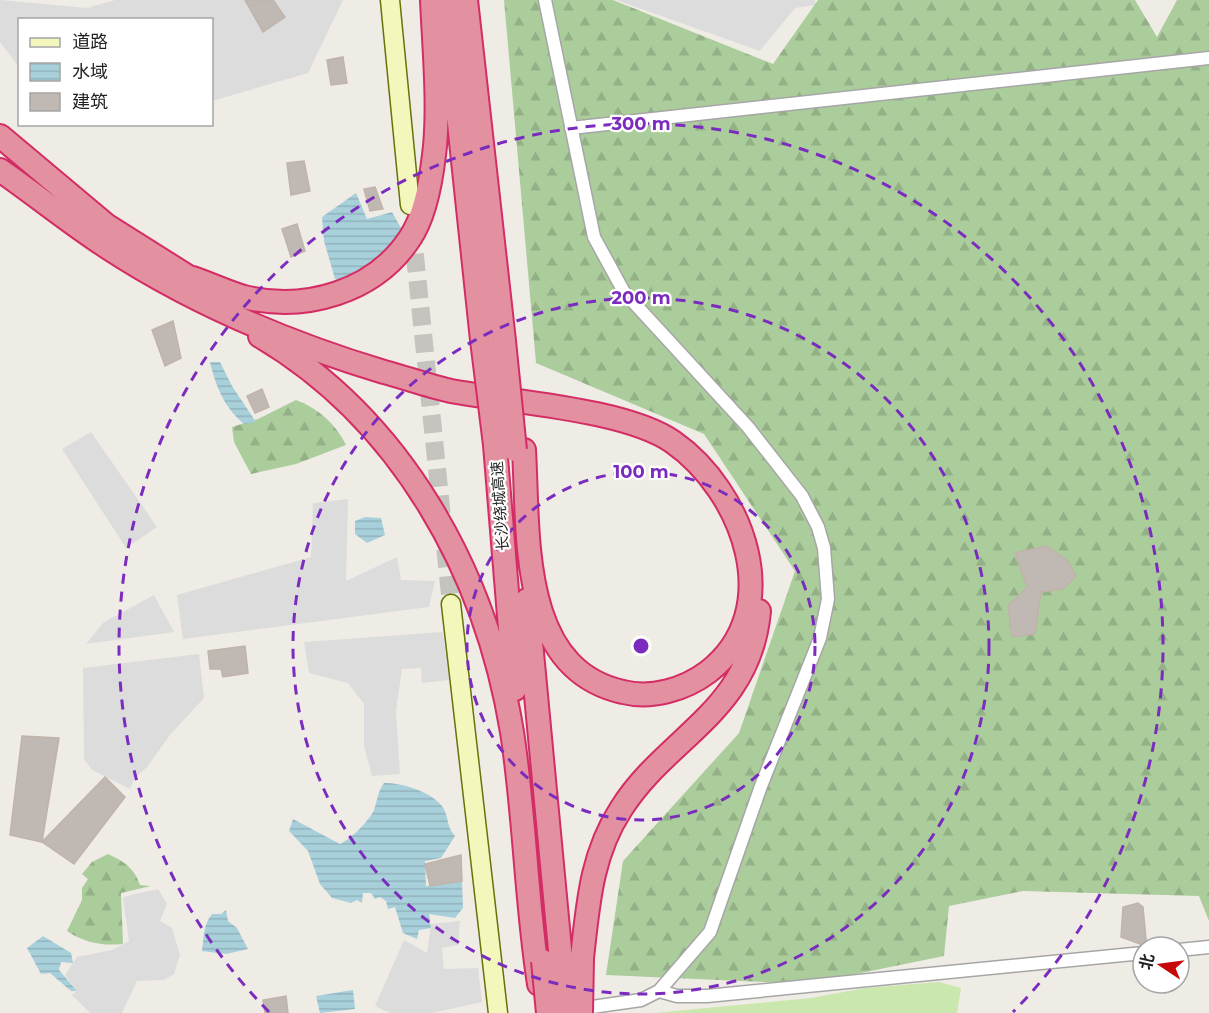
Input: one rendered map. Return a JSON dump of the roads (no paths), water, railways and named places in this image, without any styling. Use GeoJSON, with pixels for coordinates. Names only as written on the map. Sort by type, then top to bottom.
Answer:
{"type":"FeatureCollection","features":[{"type":"Feature","properties":{"kind":"highway"},"geometry":{"type":"LineString","coordinates":[[184,274],[245,297],[281,302],[309,301],[337,294],[367,280],[393,261],[411,237],[426,198],[435,154],[432,0]]}},
{"type":"Feature","properties":{"kind":"highway","name":"长沙绕城高速"},"geometry":{"type":"LineString","coordinates":[[446,0],[500,341],[534,693],[555,960],[567,1013]]}},
{"type":"Feature","properties":{"kind":"highway"},"geometry":{"type":"LineString","coordinates":[[195,297],[311,347],[381,371],[448,390],[611,417],[669,439],[712,478],[732,508],[742,532],[750,563],[750,595],[743,624],[729,652],[708,672],[685,686],[658,693],[632,694],[605,688],[578,671],[559,652],[544,622],[532,579],[511,448],[500,341],[489,201],[466,0]]}},
{"type":"Feature","properties":{"kind":"highway"},"geometry":{"type":"LineString","coordinates":[[0,136],[106,225],[234,303],[284,325],[404,367],[466,384],[610,408],[645,418],[674,432],[698,448],[724,476],[745,512],[757,547],[761,582],[758,621],[749,651],[736,681],[714,712],[643,781],[621,809],[601,846],[590,884],[555,960]]}},
{"type":"Feature","properties":{"kind":"highway"},"geometry":{"type":"LineString","coordinates":[[0,170],[107,247],[266,339],[316,376],[357,412],[397,457],[429,503],[457,554],[487,631],[512,732],[555,960],[581,1013]]}},
{"type":"Feature","properties":{"kind":"highway","name":"长沙绕城高速"},"geometry":{"type":"LineString","coordinates":[[546,1013],[555,960]]}},
{"type":"Feature","properties":{"kind":"street"},"geometry":{"type":"LineString","coordinates":[[390,0],[410,204]]}},
{"type":"Feature","properties":{"kind":"street"},"geometry":{"type":"LineString","coordinates":[[545,0],[594,237],[624,292],[649,323],[748,428],[788,475],[818,527],[824,548],[828,599],[820,638],[761,786],[710,932],[659,991],[632,1002],[546,1013]]}},
{"type":"Feature","properties":{"kind":"street"},"geometry":{"type":"LineString","coordinates":[[571,128],[1209,58]]}},
{"type":"Feature","properties":{"kind":"street"},"geometry":{"type":"LineString","coordinates":[[451,604],[498,1013]]}},
{"type":"Feature","properties":{"kind":"street"},"geometry":{"type":"LineString","coordinates":[[1191,949],[1209,947]]}},
{"type":"Feature","properties":{"kind":"street"},"geometry":{"type":"LineString","coordinates":[[659,991],[677,996],[707,996],[1131,954]]}},
{"type":"Feature","properties":{"kind":"water"},"geometry":{"type":"Polygon","coordinates":[[[356,193],[367,219],[392,212],[401,228],[378,259],[345,281],[335,279],[324,241],[322,217],[356,193]]]}},
{"type":"Feature","properties":{"kind":"water"},"geometry":{"type":"Polygon","coordinates":[[[210,362],[220,362],[232,386],[256,422],[244,424],[231,411],[218,388],[210,362]]]}},
{"type":"Feature","properties":{"kind":"water"},"geometry":{"type":"Polygon","coordinates":[[[365,517],[381,518],[385,535],[367,543],[355,534],[355,521],[365,517]]]}},
{"type":"Feature","properties":{"kind":"water"},"geometry":{"type":"Polygon","coordinates":[[[384,783],[399,784],[415,789],[437,801],[442,806],[450,829],[455,836],[441,858],[425,861],[426,886],[462,881],[463,908],[455,918],[429,914],[431,928],[419,930],[417,939],[403,933],[395,907],[388,909],[386,901],[380,897],[375,899],[371,893],[363,893],[362,903],[357,900],[351,903],[332,898],[320,884],[308,851],[289,831],[293,819],[340,844],[344,842],[368,819],[374,810],[384,783]]]}},
{"type":"Feature","properties":{"kind":"water"},"geometry":{"type":"Polygon","coordinates":[[[226,910],[228,921],[237,928],[248,949],[226,954],[202,951],[204,931],[209,918],[212,914],[221,914],[226,910]]]}},
{"type":"Feature","properties":{"kind":"water"},"geometry":{"type":"Polygon","coordinates":[[[43,936],[71,953],[73,963],[61,962],[59,970],[77,991],[71,991],[50,973],[41,974],[27,948],[43,936]]]}},
{"type":"Feature","properties":{"kind":"water"},"geometry":{"type":"Polygon","coordinates":[[[353,990],[355,1009],[320,1013],[316,996],[353,990]]]}},
{"type":"Feature","properties":{"kind":"tunnel"},"geometry":{"type":"LineString","coordinates":[[412,227],[451,604]]}}]}
